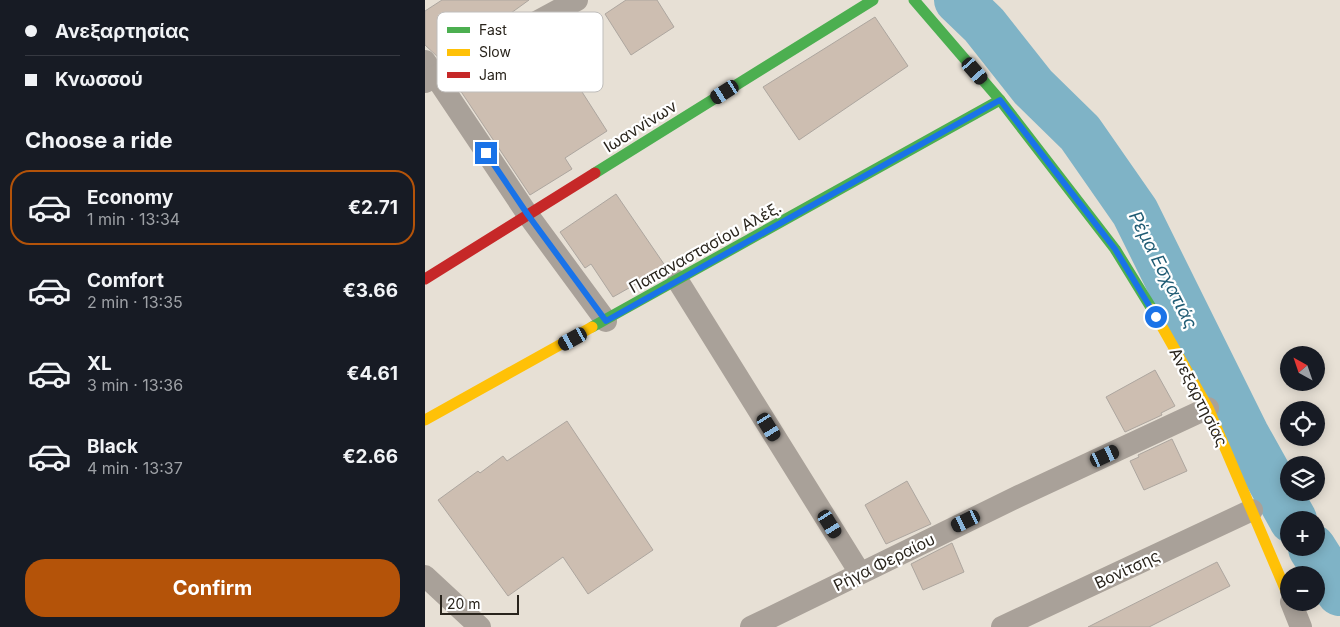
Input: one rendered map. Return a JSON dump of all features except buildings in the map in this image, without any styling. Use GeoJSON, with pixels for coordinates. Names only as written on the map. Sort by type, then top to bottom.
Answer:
{"type":"FeatureCollection","features":[{"type":"Feature","properties":{"kind":"street"},"geometry":{"type":"LineString","coordinates":[[553,12],[577,0]]}},
{"type":"Feature","properties":{"kind":"street","name":"Ιωαννίνων"},"geometry":{"type":"LineString","coordinates":[[425,279],[873,0]]}},
{"type":"Feature","properties":{"kind":"street","name":"Ανεξαρτησίας"},"geometry":{"type":"LineString","coordinates":[[914,0],[1000,100],[1115,249],[1148,301],[1207,408],[1280,577]]}},
{"type":"Feature","properties":{"kind":"street"},"geometry":{"type":"LineString","coordinates":[[428,73],[437,86]]}},
{"type":"Feature","properties":{"kind":"street"},"geometry":{"type":"LineString","coordinates":[[441,92],[606,321]]}},
{"type":"Feature","properties":{"kind":"street","name":"Παπαναστασίου Αλέξ."},"geometry":{"type":"LineString","coordinates":[[425,420],[678,281],[1000,100]]}},
{"type":"Feature","properties":{"kind":"street"},"geometry":{"type":"LineString","coordinates":[[678,281],[860,573]]}},
{"type":"Feature","properties":{"kind":"street","name":"Ρήγα Φεραίου"},"geometry":{"type":"LineString","coordinates":[[751,627],[1019,496],[1207,408]]}},
{"type":"Feature","properties":{"kind":"street","name":"Βονίτσης"},"geometry":{"type":"LineString","coordinates":[[1002,627],[1252,510]]}},
{"type":"Feature","properties":{"kind":"street"},"geometry":{"type":"LineString","coordinates":[[425,576],[480,627]]}},
{"type":"Feature","properties":{"kind":"street"},"geometry":{"type":"LineString","coordinates":[[1295,611],[1301,627]]}},
{"type":"Feature","properties":{"kind":"waterway","name":"Ρέμα Εσχατιάς"},"geometry":{"type":"LineString","coordinates":[[958,0],[984,25],[1033,87],[1080,133],[1135,212],[1245,434],[1288,511]]}},
{"type":"Feature","properties":{"kind":"waterway","name":"Ρέμα Εσχατιάς"},"geometry":{"type":"LineString","coordinates":[[1317,556],[1340,592]]}},
{"type":"Feature","properties":{"kind":"traffic: fast"},"geometry":{"type":"LineString","coordinates":[[595,173],[873,0]]}},
{"type":"Feature","properties":{"kind":"traffic: fast"},"geometry":{"type":"LineString","coordinates":[[914,0],[1000,100],[1115,249],[1152,309]]}},
{"type":"Feature","properties":{"kind":"traffic: fast"},"geometry":{"type":"LineString","coordinates":[[592,327],[1000,100]]}},
{"type":"Feature","properties":{"kind":"traffic: slow"},"geometry":{"type":"LineString","coordinates":[[1152,309],[1208,408],[1280,577]]}},
{"type":"Feature","properties":{"kind":"traffic: slow"},"geometry":{"type":"LineString","coordinates":[[425,420],[592,327]]}},
{"type":"Feature","properties":{"kind":"traffic: jam"},"geometry":{"type":"LineString","coordinates":[[425,279],[595,173]]}},
{"type":"Feature","properties":{"kind":"route"},"geometry":{"type":"LineString","coordinates":[[486,153],[528,215],[606,321],[1000,100],[1115,249],[1156,317]]}}]}
